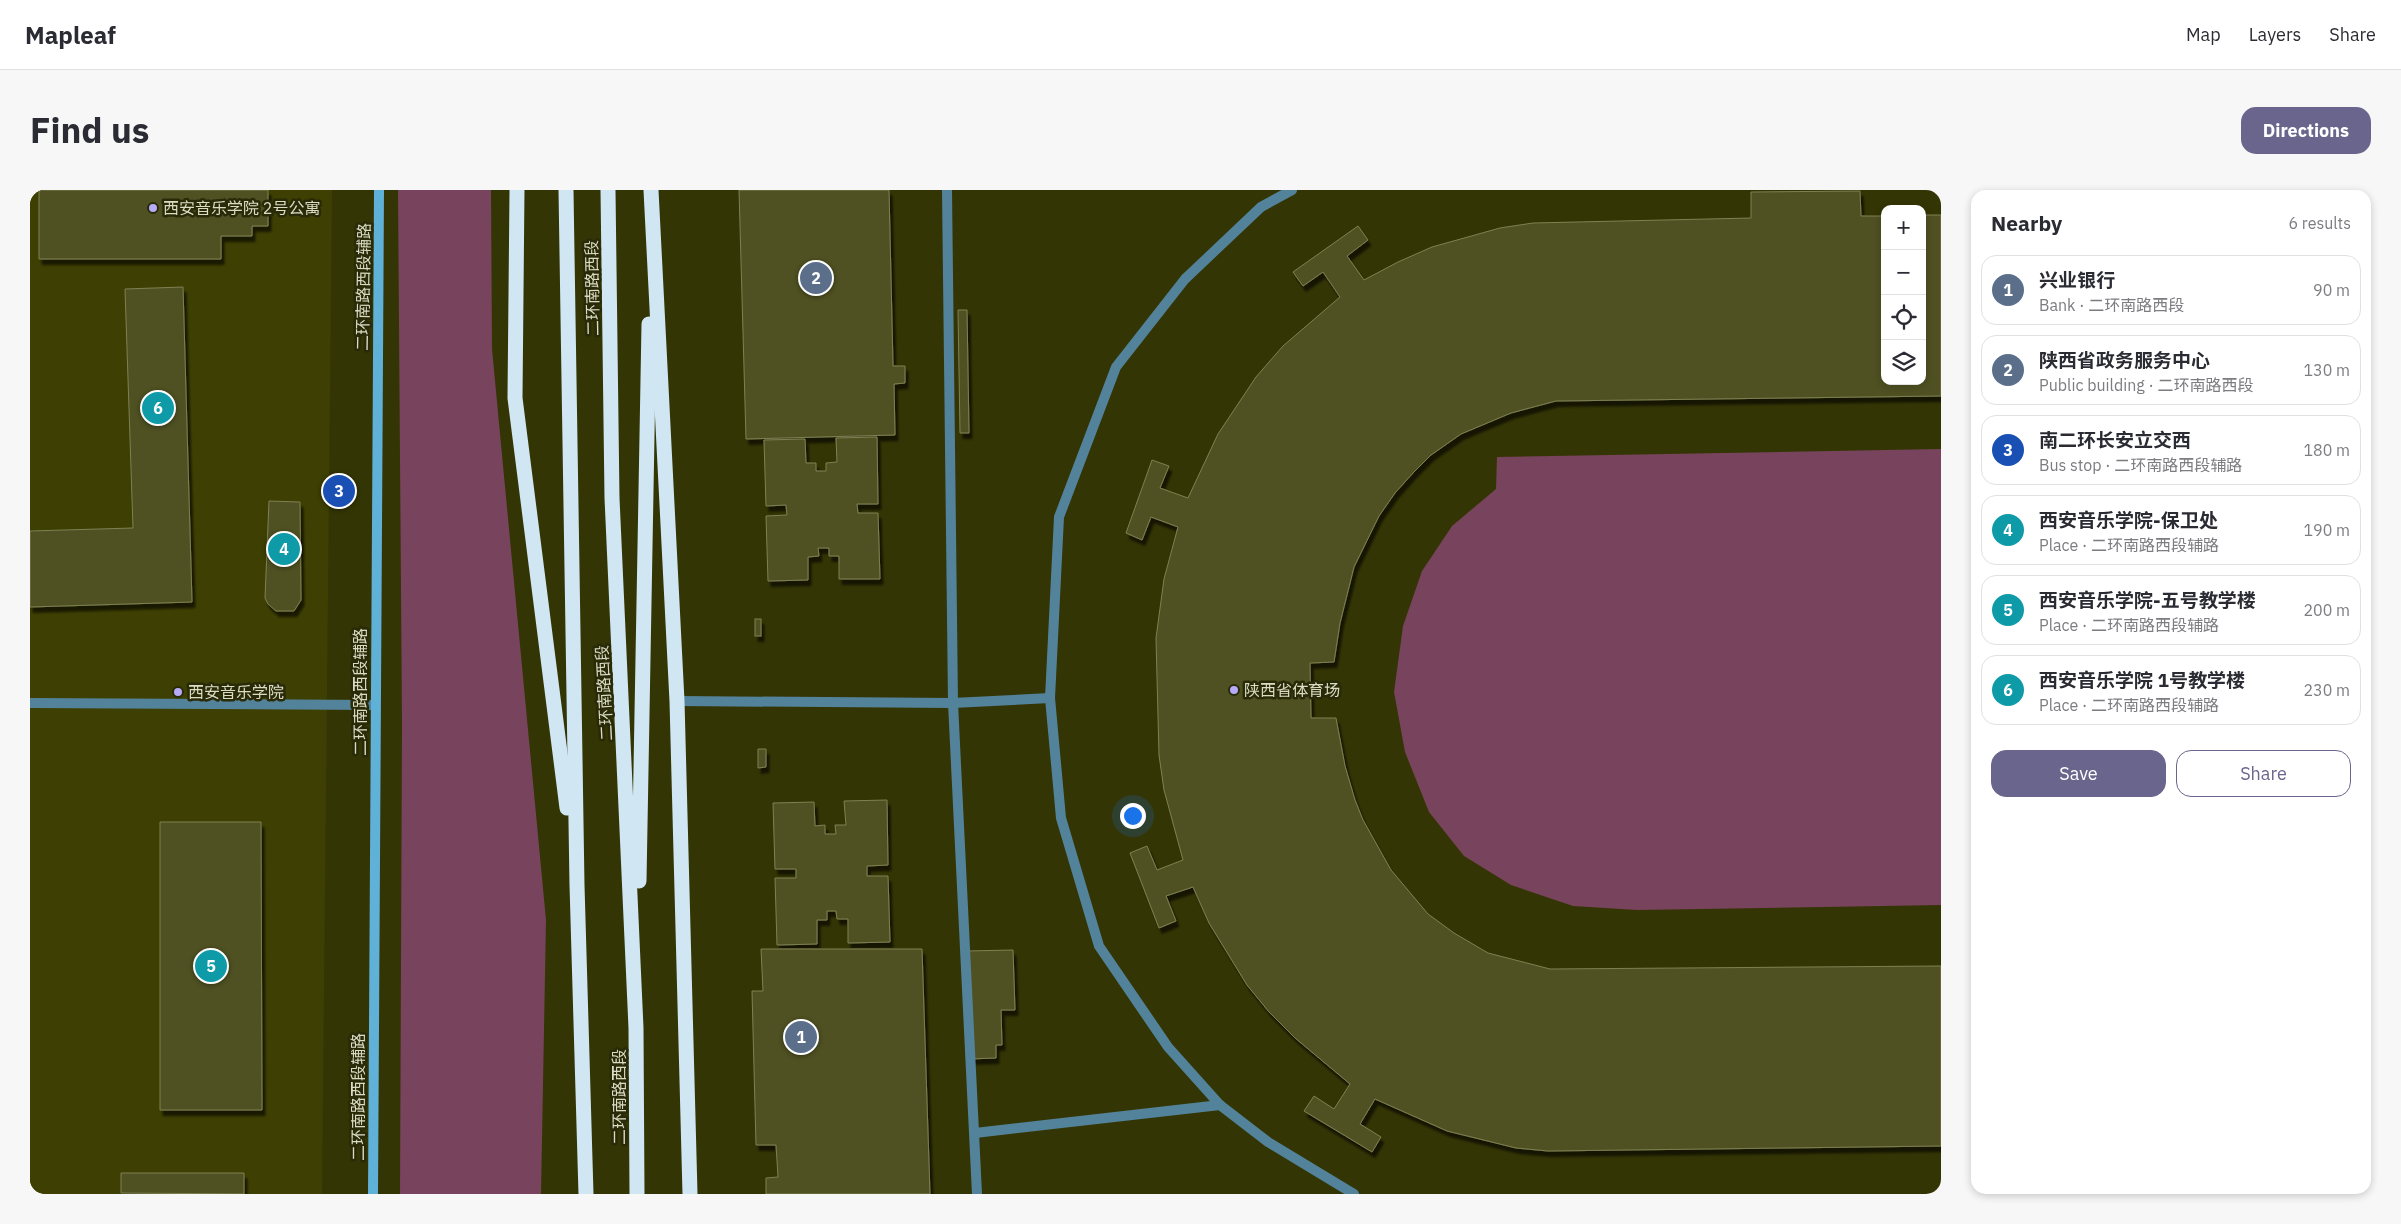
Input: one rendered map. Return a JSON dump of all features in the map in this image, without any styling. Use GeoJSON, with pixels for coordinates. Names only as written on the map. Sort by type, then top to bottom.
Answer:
{"type":"FeatureCollection","features":[{"type":"Feature","properties":{"kind":"highway"},"geometry":{"type":"LineString","coordinates":[[517,190],[515,398],[577,885]]}},
{"type":"Feature","properties":{"kind":"highway","name":"二环南路西段"},"geometry":{"type":"LineString","coordinates":[[566,190],[577,885],[586,1194]]}},
{"type":"Feature","properties":{"kind":"highway","name":"二环南路西段"},"geometry":{"type":"LineString","coordinates":[[608,190],[612,498],[636,1028],[637,1194]]}},
{"type":"Feature","properties":{"kind":"highway"},"geometry":{"type":"LineString","coordinates":[[651,190],[677,701],[690,1194]]}},
{"type":"Feature","properties":{"kind":"highway"},"geometry":{"type":"LineString","coordinates":[[636,1028],[651,190]]}},
{"type":"Feature","properties":{"kind":"main road","name":"二环南路西段辅路"},"geometry":{"type":"LineString","coordinates":[[373,1194],[374,705],[379,190]]}},
{"type":"Feature","properties":{"kind":"street"},"geometry":{"type":"LineString","coordinates":[[947,190],[952,703],[977,1194]]}},
{"type":"Feature","properties":{"kind":"street"},"geometry":{"type":"LineString","coordinates":[[1292,190],[1261,207],[1185,279],[1116,367],[1059,516],[1050,698],[1060,818],[1100,946],[1168,1047],[1220,1105],[1268,1142],[1354,1194]]}},
{"type":"Feature","properties":{"kind":"street"},"geometry":{"type":"LineString","coordinates":[[677,701],[952,703],[1050,698]]}},
{"type":"Feature","properties":{"kind":"street"},"geometry":{"type":"LineString","coordinates":[[30,704],[374,705]]}},
{"type":"Feature","properties":{"kind":"street"},"geometry":{"type":"LineString","coordinates":[[975,1133],[1220,1105]]}},
{"type":"Feature","properties":{"kind":"shaded area","name":"西安音乐学院"},"geometry":{"type":"Polygon","coordinates":[[[30,190],[332,190],[322,1194],[30,1194],[30,190]]]}},
{"type":"Feature","properties":{"kind":"shaded area"},"geometry":{"type":"Polygon","coordinates":[[[398,190],[491,190],[492,349],[546,920],[541,1194],[400,1194],[402,725],[398,190]]]}},
{"type":"Feature","properties":{"kind":"shaded area"},"geometry":{"type":"Polygon","coordinates":[[[1941,449],[1941,905],[1637,910],[1573,906],[1511,885],[1464,856],[1429,812],[1405,752],[1394,692],[1403,626],[1422,571],[1452,526],[1496,489],[1497,457],[1941,449]]]}},
{"type":"Feature","properties":{"kind":"building","name":"西安音乐学院 2号公寓"},"geometry":{"type":"Polygon","coordinates":[[[39,190],[268,190],[268,226],[252,226],[252,236],[221,236],[221,259],[39,259],[39,190]]]}},
{"type":"Feature","properties":{"kind":"building"},"geometry":{"type":"Polygon","coordinates":[[[739,190],[889,190],[893,366],[905,366],[905,383],[894,384],[895,435],[746,439],[739,190]]]}},
{"type":"Feature","properties":{"kind":"building","name":"陕西省体育场"},"geometry":{"type":"Polygon","coordinates":[[[1860,191],[1861,216],[1881,216],[1881,385],[1926,385],[1926,215],[1941,215],[1941,396],[1556,401],[1511,413],[1461,434],[1431,455],[1413,473],[1395,493],[1379,516],[1354,567],[1340,623],[1334,662],[1310,663],[1311,718],[1336,718],[1345,766],[1355,800],[1363,820],[1391,870],[1428,914],[1454,933],[1488,953],[1550,969],[1941,966],[1941,1146],[1548,1151],[1516,1148],[1447,1131],[1375,1099],[1360,1124],[1381,1137],[1372,1152],[1304,1111],[1314,1096],[1334,1109],[1350,1084],[1295,1038],[1269,1012],[1247,985],[1209,923],[1193,887],[1166,896],[1176,921],[1159,928],[1130,853],[1147,846],[1157,870],[1183,860],[1164,790],[1159,755],[1156,638],[1164,579],[1178,527],[1151,517],[1142,540],[1126,533],[1152,460],[1169,466],[1160,488],[1188,498],[1218,434],[1256,377],[1283,346],[1340,297],[1323,272],[1303,286],[1293,272],[1358,226],[1368,240],[1347,256],[1364,280],[1432,247],[1500,228],[1533,223],[1751,218],[1751,192],[1860,191]]]}},
{"type":"Feature","properties":{"kind":"building"},"geometry":{"type":"Polygon","coordinates":[[[183,287],[192,602],[30,607],[30,531],[133,528],[125,289],[183,287]]]}},
{"type":"Feature","properties":{"kind":"building"},"geometry":{"type":"Polygon","coordinates":[[[958,310],[967,310],[969,433],[960,433],[958,310]]]}},
{"type":"Feature","properties":{"kind":"building"},"geometry":{"type":"Polygon","coordinates":[[[877,437],[878,504],[857,504],[858,513],[878,513],[880,579],[839,579],[839,556],[829,556],[829,548],[818,548],[819,556],[808,557],[808,580],[768,581],[766,516],[787,515],[786,505],[766,506],[764,440],[805,439],[806,463],[816,463],[816,471],[826,471],[826,463],[837,462],[836,438],[877,437]]]}},
{"type":"Feature","properties":{"kind":"building"},"geometry":{"type":"Polygon","coordinates":[[[269,501],[300,502],[301,600],[294,611],[276,611],[268,604],[265,598],[269,501]]]}},
{"type":"Feature","properties":{"kind":"building"},"geometry":{"type":"Polygon","coordinates":[[[755,619],[761,619],[761,636],[755,636],[755,619]]]}},
{"type":"Feature","properties":{"kind":"building"},"geometry":{"type":"Polygon","coordinates":[[[758,749],[766,749],[766,767],[758,768],[758,749]]]}},
{"type":"Feature","properties":{"kind":"building"},"geometry":{"type":"Polygon","coordinates":[[[887,800],[888,865],[867,866],[867,876],[888,876],[890,942],[848,943],[848,919],[837,919],[836,911],[827,911],[827,920],[817,920],[817,944],[777,945],[775,878],[796,878],[796,869],[775,869],[773,803],[814,802],[815,826],[825,825],[825,834],[836,834],[835,825],[846,825],[844,801],[887,800]]]}},
{"type":"Feature","properties":{"kind":"building"},"geometry":{"type":"Polygon","coordinates":[[[160,822],[261,822],[262,1110],[160,1110],[160,822]]]}},
{"type":"Feature","properties":{"kind":"building"},"geometry":{"type":"Polygon","coordinates":[[[761,949],[922,949],[930,1194],[766,1194],[766,1178],[778,1177],[776,1145],[756,1145],[752,991],[763,991],[761,949]]]}},
{"type":"Feature","properties":{"kind":"building"},"geometry":{"type":"Polygon","coordinates":[[[1013,950],[1015,1010],[1001,1010],[1002,1045],[996,1045],[996,1058],[969,1059],[967,951],[1013,950]]]}},
{"type":"Feature","properties":{"kind":"building"},"geometry":{"type":"Polygon","coordinates":[[[121,1173],[244,1173],[244,1194],[121,1193],[121,1173]]]}},
{"type":"Feature","properties":{"kind":"place","name":"西安音乐学院 2号公寓"},"geometry":{"type":"Point","coordinates":[153,208]}},
{"type":"Feature","properties":{"kind":"place","name":"陕西省政务服务中心"},"geometry":{"type":"Point","coordinates":[816,278]}},
{"type":"Feature","properties":{"kind":"place","name":"西安音乐学院 1号教学楼"},"geometry":{"type":"Point","coordinates":[158,408]}},
{"type":"Feature","properties":{"kind":"place","name":"南二环长安立交西"},"geometry":{"type":"Point","coordinates":[339,491]}},
{"type":"Feature","properties":{"kind":"place","name":"西安音乐学院-保卫处"},"geometry":{"type":"Point","coordinates":[284,549]}},
{"type":"Feature","properties":{"kind":"place","name":"陕西省体育场"},"geometry":{"type":"Point","coordinates":[1234,690]}},
{"type":"Feature","properties":{"kind":"place","name":"西安音乐学院"},"geometry":{"type":"Point","coordinates":[178,692]}},
{"type":"Feature","properties":{"kind":"place","name":"西安音乐学院-五号教学楼"},"geometry":{"type":"Point","coordinates":[211,966]}},
{"type":"Feature","properties":{"kind":"place","name":"兴业银行"},"geometry":{"type":"Point","coordinates":[801,1037]}}]}
